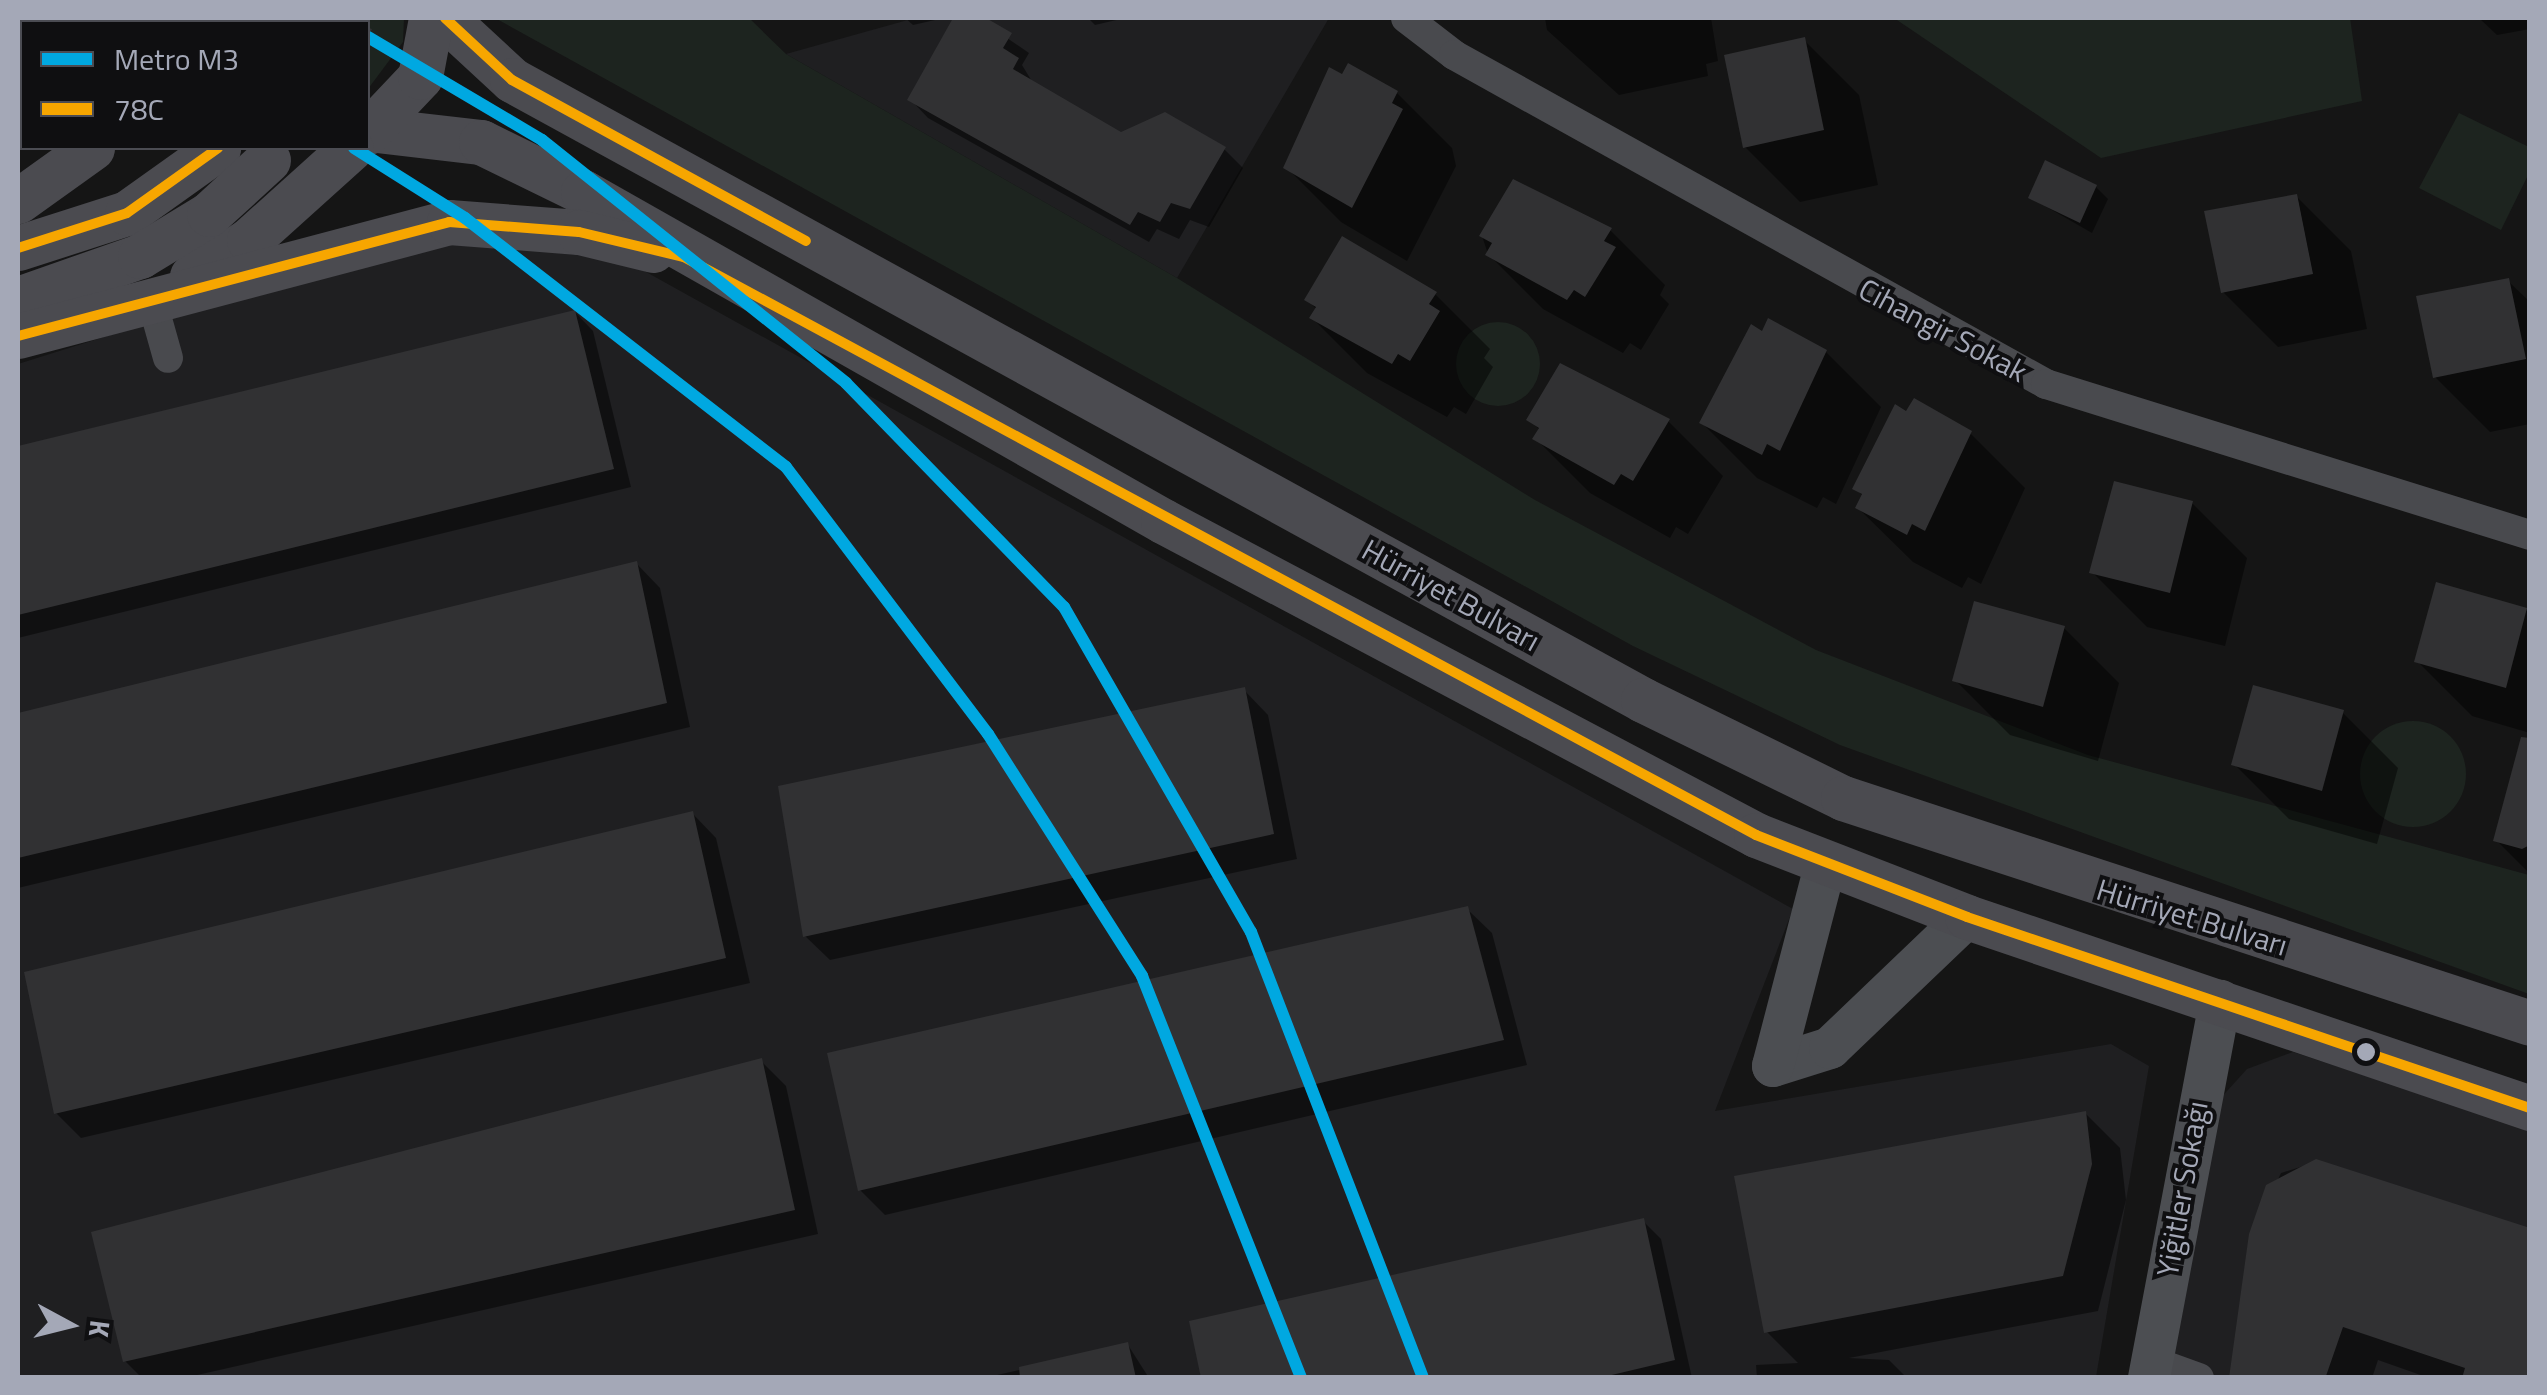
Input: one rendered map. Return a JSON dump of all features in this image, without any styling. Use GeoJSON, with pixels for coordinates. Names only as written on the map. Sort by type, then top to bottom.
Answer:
{"type":"FeatureCollection","features":[{"type":"Feature","properties":{"kind":"main road"},"geometry":{"type":"LineString","coordinates":[[370,129],[420,77],[431,18]]}},
{"type":"Feature","properties":{"kind":"main road","name":"Hürriyet Bulvarı"},"geometry":{"type":"LineString","coordinates":[[445,18],[512,80],[1626,690],[1843,798],[2530,1023]]}},
{"type":"Feature","properties":{"kind":"main road"},"geometry":{"type":"LineString","coordinates":[[370,134],[481,142],[583,192],[684,257],[1573,743],[1826,862],[1967,918],[2530,1108]]}},
{"type":"Feature","properties":{"kind":"main road"},"geometry":{"type":"LineString","coordinates":[[18,201],[89,150]]}},
{"type":"Feature","properties":{"kind":"main road"},"geometry":{"type":"LineString","coordinates":[[18,248],[127,213],[215,150]]}},
{"type":"Feature","properties":{"kind":"main road"},"geometry":{"type":"LineString","coordinates":[[152,300],[249,240],[347,150]]}},
{"type":"Feature","properties":{"kind":"main road"},"geometry":{"type":"LineString","coordinates":[[18,298],[140,256],[208,214],[268,160]]}},
{"type":"Feature","properties":{"kind":"main road"},"geometry":{"type":"LineString","coordinates":[[18,336],[448,222],[579,232],[684,257]]}},
{"type":"Feature","properties":{"kind":"street","name":"Cihangir Sokak"},"geometry":{"type":"LineString","coordinates":[[1406,18],[1454,55],[2046,384],[2530,536]]}},
{"type":"Feature","properties":{"kind":"street"},"geometry":{"type":"LineString","coordinates":[[152,300],[168,358]]}},
{"type":"Feature","properties":{"kind":"street"},"geometry":{"type":"LineString","coordinates":[[1826,862],[1773,1066],[1830,1048],[1967,918]]}},
{"type":"Feature","properties":{"kind":"street","name":"Yiğitler Sokağı"},"geometry":{"type":"LineString","coordinates":[[2150,1369],[2220,1002]]}},
{"type":"Feature","properties":{"kind":"street"},"geometry":{"type":"LineString","coordinates":[[2150,1369],[2199,1378]]}},
{"type":"Feature","properties":{"kind":"shaded area"},"geometry":{"type":"Polygon","coordinates":[[[18,18],[38,20],[20,20],[18,151],[18,18]]]}},
{"type":"Feature","properties":{"kind":"shaded area"},"geometry":{"type":"Polygon","coordinates":[[[212,18],[404,18],[403,42],[370,86],[370,20],[212,18]]]}},
{"type":"Feature","properties":{"kind":"shaded area"},"geometry":{"type":"Polygon","coordinates":[[[495,18],[749,18],[786,54],[1177,278],[1535,500],[1816,650],[2088,755],[2529,875],[2529,994],[1840,745],[1633,646],[495,18]]]}},
{"type":"Feature","properties":{"kind":"shaded area"},"geometry":{"type":"Polygon","coordinates":[[[915,18],[1329,18],[1177,278],[786,54],[915,18]]]}},
{"type":"Feature","properties":{"kind":"shaded area"},"geometry":{"type":"Polygon","coordinates":[[[1894,18],[2350,18],[2362,101],[2101,158],[1894,18]]]}},
{"type":"Feature","properties":{"kind":"shaded area"},"geometry":{"type":"Polygon","coordinates":[[[2459,113],[2529,147],[2529,173],[2501,230],[2419,188],[2459,113]]]}},
{"type":"Feature","properties":{"kind":"shaded area"},"geometry":{"type":"Polygon","coordinates":[[[499,226],[639,268],[1793,909],[1715,1111],[2111,1044],[2149,1066],[2096,1377],[18,1378],[18,364],[451,228],[499,226]]]}},
{"type":"Feature","properties":{"kind":"shaded area"},"geometry":{"type":"Polygon","coordinates":[[[1498,322],[1514,325],[1528,334],[1537,348],[1537,380],[1528,394],[1514,403],[1498,406],[1482,403],[1468,394],[1459,380],[1456,364],[1459,348],[1468,334],[1482,325],[1498,322]]]}},
{"type":"Feature","properties":{"kind":"shaded area"},"geometry":{"type":"Polygon","coordinates":[[[2413,721],[2433,725],[2451,736],[2462,754],[2466,774],[2462,794],[2451,812],[2433,823],[2413,827],[2393,823],[2375,812],[2364,794],[2360,774],[2364,754],[2375,736],[2393,725],[2413,721]]]}},
{"type":"Feature","properties":{"kind":"shaded area"},"geometry":{"type":"Polygon","coordinates":[[[2293,1052],[2529,1129],[2529,1377],[2154,1378],[2208,1112],[2247,1069],[2293,1052]]]}},
{"type":"Feature","properties":{"kind":"building"},"geometry":{"type":"Polygon","coordinates":[[[953,18],[986,18],[1012,33],[1003,48],[1019,58],[1013,69],[1121,132],[1165,112],[1226,147],[1190,209],[1171,203],[1160,222],[1138,212],[1130,225],[907,100],[953,18]]]}},
{"type":"Feature","properties":{"kind":"building"},"geometry":{"type":"Polygon","coordinates":[[[1805,37],[1824,130],[1743,148],[1724,55],[1805,37]]]}},
{"type":"Feature","properties":{"kind":"building"},"geometry":{"type":"Polygon","coordinates":[[[1348,63],[1398,91],[1392,103],[1403,109],[1352,208],[1283,168],[1329,67],[1342,74],[1348,63]]]}},
{"type":"Feature","properties":{"kind":"building"},"geometry":{"type":"Polygon","coordinates":[[[2045,160],[2097,185],[2080,223],[2028,198],[2045,160]]]}},
{"type":"Feature","properties":{"kind":"building"},"geometry":{"type":"Polygon","coordinates":[[[1513,179],[1612,228],[1604,241],[1616,247],[1585,297],[1574,290],[1567,300],[1485,255],[1492,243],[1479,236],[1513,179]]]}},
{"type":"Feature","properties":{"kind":"building"},"geometry":{"type":"Polygon","coordinates":[[[2297,194],[2313,274],[2221,293],[2204,211],[2297,194]]]}},
{"type":"Feature","properties":{"kind":"building"},"geometry":{"type":"Polygon","coordinates":[[[1342,236],[1437,292],[1429,304],[1440,311],[1410,361],[1398,354],[1392,364],[1309,318],[1316,307],[1304,300],[1342,236]]]}},
{"type":"Feature","properties":{"kind":"building"},"geometry":{"type":"Polygon","coordinates":[[[2509,278],[2526,359],[2433,378],[2416,296],[2509,278]]]}},
{"type":"Feature","properties":{"kind":"building"},"geometry":{"type":"Polygon","coordinates":[[[575,310],[614,469],[18,615],[18,446],[575,310]]]}},
{"type":"Feature","properties":{"kind":"building"},"geometry":{"type":"Polygon","coordinates":[[[1768,318],[1827,350],[1780,451],[1767,444],[1762,455],[1699,423],[1751,324],[1762,331],[1768,318]]]}},
{"type":"Feature","properties":{"kind":"building"},"geometry":{"type":"Polygon","coordinates":[[[1560,363],[1670,419],[1633,481],[1621,474],[1614,485],[1532,439],[1539,428],[1526,420],[1560,363]]]}},
{"type":"Feature","properties":{"kind":"building"},"geometry":{"type":"Polygon","coordinates":[[[1914,398],[1972,431],[1925,531],[1912,524],[1907,535],[1855,508],[1862,494],[1852,489],[1895,404],[1906,411],[1914,398]]]}},
{"type":"Feature","properties":{"kind":"building"},"geometry":{"type":"Polygon","coordinates":[[[2114,481],[2193,501],[2170,593],[2089,573],[2114,481]]]}},
{"type":"Feature","properties":{"kind":"building"},"geometry":{"type":"Polygon","coordinates":[[[637,561],[667,703],[18,858],[18,713],[637,561]]]}},
{"type":"Feature","properties":{"kind":"building"},"geometry":{"type":"Polygon","coordinates":[[[2436,582],[2527,608],[2506,688],[2414,662],[2436,582]]]}},
{"type":"Feature","properties":{"kind":"building"},"geometry":{"type":"Polygon","coordinates":[[[1974,601],[2065,626],[2043,707],[1952,681],[1974,601]]]}},
{"type":"Feature","properties":{"kind":"building"},"geometry":{"type":"Polygon","coordinates":[[[2253,685],[2344,710],[2322,791],[2231,765],[2253,685]]]}},
{"type":"Feature","properties":{"kind":"building"},"geometry":{"type":"Polygon","coordinates":[[[1245,687],[1274,834],[803,937],[778,786],[1245,687]]]}},
{"type":"Feature","properties":{"kind":"building"},"geometry":{"type":"Polygon","coordinates":[[[2521,737],[2530,738],[2530,845],[2522,849],[2493,841],[2521,737]]]}},
{"type":"Feature","properties":{"kind":"building"},"geometry":{"type":"Polygon","coordinates":[[[693,811],[726,958],[54,1114],[24,972],[693,811]]]}},
{"type":"Feature","properties":{"kind":"building"},"geometry":{"type":"Polygon","coordinates":[[[1468,906],[1504,1040],[858,1191],[827,1053],[1468,906]]]}},
{"type":"Feature","properties":{"kind":"building"},"geometry":{"type":"Polygon","coordinates":[[[762,1058],[795,1210],[123,1362],[91,1232],[762,1058]]]}},
{"type":"Feature","properties":{"kind":"building"},"geometry":{"type":"Polygon","coordinates":[[[2086,1111],[2092,1164],[2063,1276],[1764,1333],[1734,1176],[2086,1111]]]}},
{"type":"Feature","properties":{"kind":"building"},"geometry":{"type":"Polygon","coordinates":[[[2316,1159],[2530,1228],[2530,1378],[2462,1378],[2465,1368],[2343,1327],[2326,1376],[2229,1378],[2249,1234],[2266,1185],[2316,1159]]]}},
{"type":"Feature","properties":{"kind":"building"},"geometry":{"type":"Polygon","coordinates":[[[1644,1218],[1675,1360],[1599,1378],[1201,1378],[1189,1321],[1644,1218]]]}},
{"type":"Feature","properties":{"kind":"building"},"geometry":{"type":"Polygon","coordinates":[[[1128,1342],[1136,1378],[1020,1378],[1019,1367],[1128,1342]]]}},
{"type":"Feature","properties":{"kind":"metro line","name":"M3"},"geometry":{"type":"LineString","coordinates":[[370,38],[542,140],[846,383],[1064,607],[1251,932],[1423,1378]]}},
{"type":"Feature","properties":{"kind":"metro line","name":"M3"},"geometry":{"type":"LineString","coordinates":[[357,150],[465,218],[786,467],[988,734],[1142,976],[1301,1378]]}},
{"type":"Feature","properties":{"kind":"transit line","name":"78C"},"geometry":{"type":"LineString","coordinates":[[445,18],[512,80],[806,241]]}},
{"type":"Feature","properties":{"kind":"transit line","name":"78C"},"geometry":{"type":"LineString","coordinates":[[18,248],[127,213],[215,150]]}},
{"type":"Feature","properties":{"kind":"transit line","name":"78C"},"geometry":{"type":"LineString","coordinates":[[18,336],[449,222],[579,232],[684,257],[1756,835],[1967,917],[2530,1108]]}}]}
